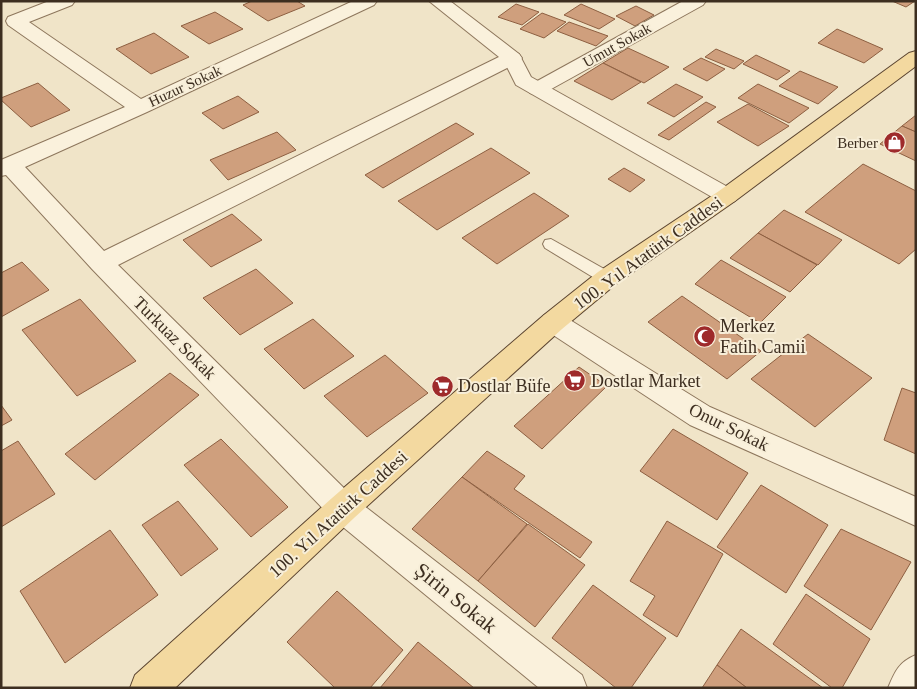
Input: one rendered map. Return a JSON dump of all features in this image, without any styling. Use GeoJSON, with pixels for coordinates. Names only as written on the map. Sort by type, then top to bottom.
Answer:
{"type":"FeatureCollection","features":[{"type":"Feature","properties":{"kind":"main road","name":"100. Yıl Atatürk Caddesi"},"geometry":{"type":"LineString","coordinates":[[148,688],[343,508],[553,322],[608,278],[727,196],[916,57]]}},
{"type":"Feature","properties":{"kind":"street"},"geometry":{"type":"LineString","coordinates":[[66,1],[15,21],[140,108]]}},
{"type":"Feature","properties":{"kind":"street","name":"Huzur Sokak"},"geometry":{"type":"LineString","coordinates":[[6,167],[140,108],[368,1]]}},
{"type":"Feature","properties":{"kind":"street"},"geometry":{"type":"LineString","coordinates":[[438,1],[512,58],[523,81],[727,196]]}},
{"type":"Feature","properties":{"kind":"street","name":"Umut Sokak"},"geometry":{"type":"LineString","coordinates":[[537,89],[697,1]]}},
{"type":"Feature","properties":{"kind":"street"},"geometry":{"type":"LineString","coordinates":[[101,263],[512,58]]}},
{"type":"Feature","properties":{"kind":"street","name":"Turkuaz Sokak"},"geometry":{"type":"LineString","coordinates":[[6,167],[343,508]]}},
{"type":"Feature","properties":{"kind":"street","name":"Onur Sokak"},"geometry":{"type":"LineString","coordinates":[[553,322],[700,416],[916,512]]}},
{"type":"Feature","properties":{"kind":"street","name":"Şirin Sokak"},"geometry":{"type":"LineString","coordinates":[[343,508],[569,688]]}},
{"type":"Feature","properties":{"kind":"street"},"geometry":{"type":"LineString","coordinates":[[906,688],[916,673]]}},
{"type":"Feature","properties":{"kind":"lane"},"geometry":{"type":"LineString","coordinates":[[551,244],[608,278]]}},
{"type":"Feature","properties":{"kind":"building"},"geometry":{"type":"Polygon","coordinates":[[[252,1],[297,1],[305,6],[268,21],[243,5],[252,1]]]}},
{"type":"Feature","properties":{"kind":"building"},"geometry":{"type":"Polygon","coordinates":[[[892,1],[915,1],[906,7],[892,1]]]}},
{"type":"Feature","properties":{"kind":"building"},"geometry":{"type":"Polygon","coordinates":[[[516,4],[539,12],[522,25],[498,17],[516,4]]]}},
{"type":"Feature","properties":{"kind":"building"},"geometry":{"type":"Polygon","coordinates":[[[581,4],[615,19],[599,29],[564,15],[581,4]]]}},
{"type":"Feature","properties":{"kind":"building"},"geometry":{"type":"Polygon","coordinates":[[[636,6],[654,15],[635,26],[616,16],[636,6]]]}},
{"type":"Feature","properties":{"kind":"building"},"geometry":{"type":"Polygon","coordinates":[[[215,12],[243,29],[209,44],[181,26],[215,12]]]}},
{"type":"Feature","properties":{"kind":"building"},"geometry":{"type":"Polygon","coordinates":[[[542,13],[566,22],[544,38],[520,29],[542,13]]]}},
{"type":"Feature","properties":{"kind":"building"},"geometry":{"type":"Polygon","coordinates":[[[569,22],[608,36],[596,46],[557,31],[569,22]]]}},
{"type":"Feature","properties":{"kind":"building"},"geometry":{"type":"Polygon","coordinates":[[[837,29],[883,49],[864,63],[818,43],[837,29]]]}},
{"type":"Feature","properties":{"kind":"building"},"geometry":{"type":"Polygon","coordinates":[[[154,33],[189,57],[151,74],[116,49],[154,33]]]}},
{"type":"Feature","properties":{"kind":"building"},"geometry":{"type":"Polygon","coordinates":[[[628,48],[669,67],[644,83],[603,63],[628,48]]]}},
{"type":"Feature","properties":{"kind":"building"},"geometry":{"type":"Polygon","coordinates":[[[716,49],[744,61],[734,69],[705,57],[716,49]]]}},
{"type":"Feature","properties":{"kind":"building"},"geometry":{"type":"Polygon","coordinates":[[[756,55],[790,71],[777,80],[743,64],[756,55]]]}},
{"type":"Feature","properties":{"kind":"building"},"geometry":{"type":"Polygon","coordinates":[[[701,58],[725,69],[707,81],[683,69],[701,58]]]}},
{"type":"Feature","properties":{"kind":"building"},"geometry":{"type":"Polygon","coordinates":[[[603,63],[641,82],[612,100],[574,81],[603,63]]]}},
{"type":"Feature","properties":{"kind":"building"},"geometry":{"type":"Polygon","coordinates":[[[800,71],[838,87],[818,104],[779,86],[800,71]]]}},
{"type":"Feature","properties":{"kind":"building"},"geometry":{"type":"Polygon","coordinates":[[[38,83],[70,110],[31,127],[1,98],[38,83]]]}},
{"type":"Feature","properties":{"kind":"building"},"geometry":{"type":"Polygon","coordinates":[[[676,84],[703,97],[674,117],[647,103],[676,84]]]}},
{"type":"Feature","properties":{"kind":"building"},"geometry":{"type":"Polygon","coordinates":[[[758,84],[809,108],[789,123],[738,98],[758,84]]]}},
{"type":"Feature","properties":{"kind":"building"},"geometry":{"type":"Polygon","coordinates":[[[238,96],[259,112],[223,129],[202,113],[238,96]]]}},
{"type":"Feature","properties":{"kind":"building"},"geometry":{"type":"Polygon","coordinates":[[[706,102],[716,107],[669,140],[658,135],[706,102]]]}},
{"type":"Feature","properties":{"kind":"building"},"geometry":{"type":"Polygon","coordinates":[[[748,104],[789,126],[758,146],[717,122],[748,104]]]}},
{"type":"Feature","properties":{"kind":"building"},"geometry":{"type":"Polygon","coordinates":[[[916,115],[916,132],[902,126],[916,115]]]}},
{"type":"Feature","properties":{"kind":"building"},"geometry":{"type":"Polygon","coordinates":[[[456,123],[474,134],[383,188],[365,175],[456,123]]]}},
{"type":"Feature","properties":{"kind":"building"},"geometry":{"type":"Polygon","coordinates":[[[902,126],[916,132],[916,161],[880,144],[902,126]]]}},
{"type":"Feature","properties":{"kind":"building"},"geometry":{"type":"Polygon","coordinates":[[[277,132],[296,150],[228,180],[210,160],[277,132]]]}},
{"type":"Feature","properties":{"kind":"building"},"geometry":{"type":"Polygon","coordinates":[[[491,148],[530,173],[437,230],[398,201],[491,148]]]}},
{"type":"Feature","properties":{"kind":"building"},"geometry":{"type":"Polygon","coordinates":[[[863,164],[916,191],[916,249],[899,264],[805,212],[863,164]]]}},
{"type":"Feature","properties":{"kind":"building"},"geometry":{"type":"Polygon","coordinates":[[[624,168],[645,180],[630,192],[608,179],[624,168]]]}},
{"type":"Feature","properties":{"kind":"building"},"geometry":{"type":"Polygon","coordinates":[[[534,193],[569,216],[497,264],[462,238],[534,193]]]}},
{"type":"Feature","properties":{"kind":"building"},"geometry":{"type":"Polygon","coordinates":[[[784,210],[842,240],[818,265],[758,233],[784,210]]]}},
{"type":"Feature","properties":{"kind":"building"},"geometry":{"type":"Polygon","coordinates":[[[232,214],[262,240],[211,267],[183,240],[232,214]]]}},
{"type":"Feature","properties":{"kind":"building"},"geometry":{"type":"Polygon","coordinates":[[[758,233],[817,265],[790,292],[730,258],[758,233]]]}},
{"type":"Feature","properties":{"kind":"building"},"geometry":{"type":"Polygon","coordinates":[[[721,260],[786,297],[760,323],[695,284],[721,260]]]}},
{"type":"Feature","properties":{"kind":"building"},"geometry":{"type":"Polygon","coordinates":[[[22,262],[49,290],[1,317],[1,273],[22,262]]]}},
{"type":"Feature","properties":{"kind":"building"},"geometry":{"type":"Polygon","coordinates":[[[256,269],[293,303],[240,335],[203,298],[256,269]]]}},
{"type":"Feature","properties":{"kind":"building","name":"Merkez Fatih Camii"},"geometry":{"type":"Polygon","coordinates":[[[682,296],[761,351],[727,379],[648,322],[682,296]]]}},
{"type":"Feature","properties":{"kind":"building"},"geometry":{"type":"Polygon","coordinates":[[[80,299],[136,361],[77,396],[22,330],[80,299]]]}},
{"type":"Feature","properties":{"kind":"building"},"geometry":{"type":"Polygon","coordinates":[[[313,319],[354,356],[304,389],[264,349],[313,319]]]}},
{"type":"Feature","properties":{"kind":"building"},"geometry":{"type":"Polygon","coordinates":[[[808,334],[872,378],[815,427],[751,379],[808,334]]]}},
{"type":"Feature","properties":{"kind":"building"},"geometry":{"type":"Polygon","coordinates":[[[385,355],[428,393],[367,437],[324,396],[385,355]]]}},
{"type":"Feature","properties":{"kind":"building"},"geometry":{"type":"Polygon","coordinates":[[[579,367],[607,386],[542,449],[514,426],[579,367]]]}},
{"type":"Feature","properties":{"kind":"building"},"geometry":{"type":"Polygon","coordinates":[[[170,373],[199,395],[95,480],[65,454],[170,373]]]}},
{"type":"Feature","properties":{"kind":"building"},"geometry":{"type":"Polygon","coordinates":[[[902,388],[916,393],[916,454],[884,440],[902,388]]]}},
{"type":"Feature","properties":{"kind":"building"},"geometry":{"type":"Polygon","coordinates":[[[1,405],[12,420],[1,426],[1,405]]]}},
{"type":"Feature","properties":{"kind":"building"},"geometry":{"type":"Polygon","coordinates":[[[673,429],[748,473],[717,520],[640,471],[673,429]]]}},
{"type":"Feature","properties":{"kind":"building"},"geometry":{"type":"Polygon","coordinates":[[[221,439],[288,507],[251,537],[184,465],[221,439]]]}},
{"type":"Feature","properties":{"kind":"building"},"geometry":{"type":"Polygon","coordinates":[[[18,441],[55,494],[1,527],[1,451],[18,441]]]}},
{"type":"Feature","properties":{"kind":"building"},"geometry":{"type":"Polygon","coordinates":[[[487,451],[525,476],[514,489],[592,542],[580,558],[462,477],[487,451]]]}},
{"type":"Feature","properties":{"kind":"building"},"geometry":{"type":"Polygon","coordinates":[[[462,477],[527,524],[478,581],[412,529],[462,477]]]}},
{"type":"Feature","properties":{"kind":"building"},"geometry":{"type":"Polygon","coordinates":[[[761,485],[828,525],[786,593],[717,547],[761,485]]]}},
{"type":"Feature","properties":{"kind":"building"},"geometry":{"type":"Polygon","coordinates":[[[178,501],[218,549],[181,576],[142,525],[178,501]]]}},
{"type":"Feature","properties":{"kind":"building"},"geometry":{"type":"Polygon","coordinates":[[[667,521],[723,554],[677,637],[643,615],[655,596],[630,581],[667,521]]]}},
{"type":"Feature","properties":{"kind":"building"},"geometry":{"type":"Polygon","coordinates":[[[528,524],[585,565],[535,627],[478,581],[528,524]]]}},
{"type":"Feature","properties":{"kind":"building"},"geometry":{"type":"Polygon","coordinates":[[[841,529],[911,562],[871,630],[804,586],[841,529]]]}},
{"type":"Feature","properties":{"kind":"building"},"geometry":{"type":"Polygon","coordinates":[[[110,530],[158,595],[65,663],[20,591],[110,530]]]}},
{"type":"Feature","properties":{"kind":"building"},"geometry":{"type":"Polygon","coordinates":[[[593,585],[666,638],[631,688],[616,688],[552,638],[593,585]]]}},
{"type":"Feature","properties":{"kind":"building"},"geometry":{"type":"Polygon","coordinates":[[[337,591],[403,650],[370,688],[335,688],[287,642],[337,591]]]}},
{"type":"Feature","properties":{"kind":"building"},"geometry":{"type":"Polygon","coordinates":[[[806,594],[870,639],[842,688],[832,688],[773,644],[806,594]]]}},
{"type":"Feature","properties":{"kind":"building"},"geometry":{"type":"Polygon","coordinates":[[[741,629],[823,688],[747,688],[717,665],[741,629]]]}},
{"type":"Feature","properties":{"kind":"building"},"geometry":{"type":"Polygon","coordinates":[[[418,642],[474,688],[380,688],[418,642]]]}},
{"type":"Feature","properties":{"kind":"building"},"geometry":{"type":"Polygon","coordinates":[[[717,665],[747,688],[702,688],[717,665]]]}},
{"type":"Feature","properties":{"kind":"place","name":"Berber"},"geometry":{"type":"Point","coordinates":[894,143]}},
{"type":"Feature","properties":{"kind":"place","name":"Merkez Fatih Camii"},"geometry":{"type":"Point","coordinates":[704,336]}},
{"type":"Feature","properties":{"kind":"place","name":"Dostlar Market"},"geometry":{"type":"Point","coordinates":[575,381]}},
{"type":"Feature","properties":{"kind":"place","name":"Dostlar Büfe"},"geometry":{"type":"Point","coordinates":[442,386]}}]}
